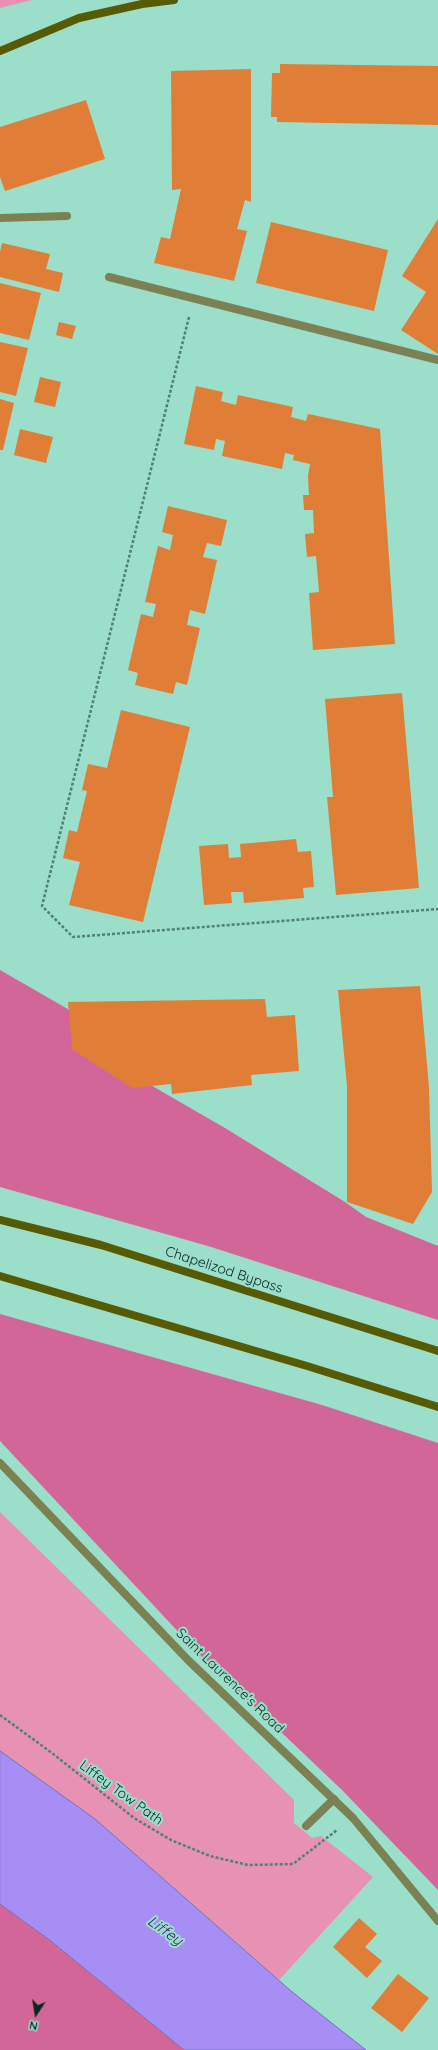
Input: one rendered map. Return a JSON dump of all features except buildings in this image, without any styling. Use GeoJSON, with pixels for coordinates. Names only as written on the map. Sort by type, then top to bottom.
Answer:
{"type":"FeatureCollection","features":[{"type":"Feature","properties":{"kind":"main road"},"geometry":{"type":"LineString","coordinates":[[0,51],[79,18],[142,4],[174,0]]}},
{"type":"Feature","properties":{"kind":"main road","name":"Chapelizod Bypass"},"geometry":{"type":"LineString","coordinates":[[0,1220],[101,1245],[438,1351]]}},
{"type":"Feature","properties":{"kind":"main road"},"geometry":{"type":"LineString","coordinates":[[0,1276],[300,1364],[438,1407]]}},
{"type":"Feature","properties":{"kind":"street"},"geometry":{"type":"LineString","coordinates":[[0,218],[67,216]]}},
{"type":"Feature","properties":{"kind":"street"},"geometry":{"type":"LineString","coordinates":[[109,277],[438,360]]}},
{"type":"Feature","properties":{"kind":"street","name":"Saint Laurence's Road"},"geometry":{"type":"LineString","coordinates":[[0,1463],[188,1660],[353,1818],[438,1921]]}},
{"type":"Feature","properties":{"kind":"street"},"geometry":{"type":"LineString","coordinates":[[306,1826],[334,1799]]}},
{"type":"Feature","properties":{"kind":"path"},"geometry":{"type":"LineString","coordinates":[[190,309],[42,906],[73,937],[438,909]]}},
{"type":"Feature","properties":{"kind":"path","name":"Liffey Tow Path"},"geometry":{"type":"LineString","coordinates":[[0,1715],[52,1753],[134,1818],[171,1840],[210,1856],[248,1865],[293,1864],[309,1851]]}},
{"type":"Feature","properties":{"kind":"shaded area"},"geometry":{"type":"Polygon","coordinates":[[[0,0],[32,0],[0,8],[0,0]]]}},
{"type":"Feature","properties":{"kind":"shaded area"},"geometry":{"type":"Polygon","coordinates":[[[0,970],[92,1023],[128,1072],[225,1128],[345,1202],[366,1217],[438,1246],[438,1320],[208,1246],[0,1187],[0,970]]]}},
{"type":"Feature","properties":{"kind":"shaded area"},"geometry":{"type":"Polygon","coordinates":[[[0,1314],[322,1405],[438,1443],[438,1890],[343,1791],[199,1654],[0,1441],[0,1314]]]}},
{"type":"Feature","properties":{"kind":"shaded area"},"geometry":{"type":"Polygon","coordinates":[[[0,1512],[294,1800],[294,1823],[312,1838],[321,1836],[373,1877],[279,1980],[95,1819],[0,1751],[0,1512]]]}},
{"type":"Feature","properties":{"kind":"shaded area"},"geometry":{"type":"Polygon","coordinates":[[[0,1904],[51,1941],[184,2050],[0,2050],[0,1904]]]}},
{"type":"Feature","properties":{"kind":"water","name":"Liffey"},"geometry":{"type":"Polygon","coordinates":[[[0,1751],[95,1819],[291,1991],[366,2050],[184,2050],[51,1941],[0,1904],[0,1751]]]}}]}
